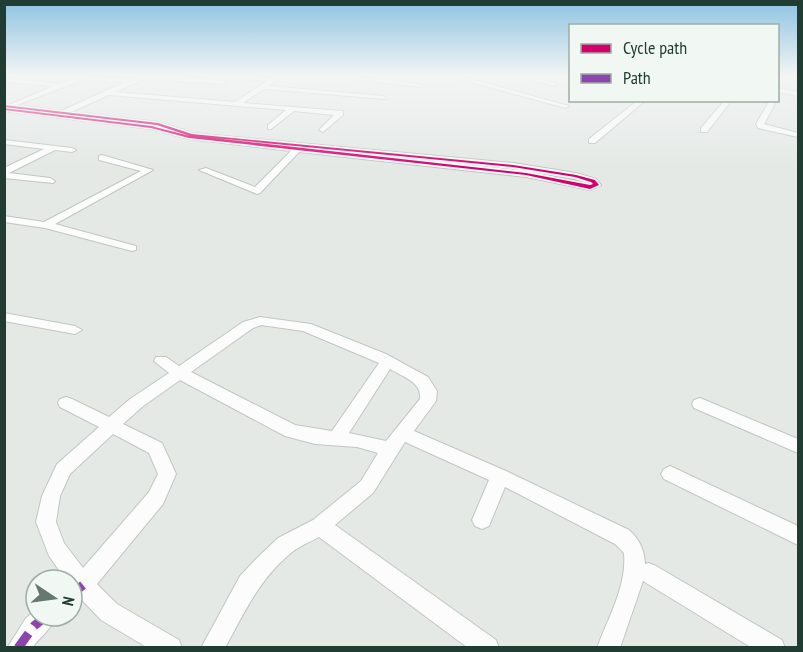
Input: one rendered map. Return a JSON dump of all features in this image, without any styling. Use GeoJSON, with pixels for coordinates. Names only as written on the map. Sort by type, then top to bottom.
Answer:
{"type":"FeatureCollection","features":[{"type":"Feature","properties":{"kind":"street"},"geometry":{"type":"LineString","coordinates":[[61,113],[77,106]]}},
{"type":"Feature","properties":{"kind":"street"},"geometry":{"type":"LineString","coordinates":[[269,106],[340,113],[323,130]]}},
{"type":"Feature","properties":{"kind":"street"},"geometry":{"type":"LineString","coordinates":[[592,141],[635,106]]}},
{"type":"Feature","properties":{"kind":"street"},"geometry":{"type":"LineString","coordinates":[[704,130],[724,106]]}},
{"type":"Feature","properties":{"kind":"street"},"geometry":{"type":"LineString","coordinates":[[770,106],[759,124],[798,135]]}},
{"type":"Feature","properties":{"kind":"street"},"geometry":{"type":"LineString","coordinates":[[6,107],[157,126],[192,135],[513,166],[576,176],[593,181],[596,185],[590,187],[526,174],[189,137],[157,126]]}},
{"type":"Feature","properties":{"kind":"street"},"geometry":{"type":"LineString","coordinates":[[271,127],[292,109]]}},
{"type":"Feature","properties":{"kind":"street"},"geometry":{"type":"LineString","coordinates":[[4,142],[72,150]]}},
{"type":"Feature","properties":{"kind":"street"},"geometry":{"type":"LineString","coordinates":[[4,173],[52,148]]}},
{"type":"Feature","properties":{"kind":"street"},"geometry":{"type":"LineString","coordinates":[[203,170],[257,191],[297,149]]}},
{"type":"Feature","properties":{"kind":"street"},"geometry":{"type":"LineString","coordinates":[[46,225],[149,170],[102,158]]}},
{"type":"Feature","properties":{"kind":"street"},"geometry":{"type":"LineString","coordinates":[[4,173],[50,181]]}},
{"type":"Feature","properties":{"kind":"street"},"geometry":{"type":"LineString","coordinates":[[4,219],[46,225],[132,248]]}},
{"type":"Feature","properties":{"kind":"street"},"geometry":{"type":"LineString","coordinates":[[4,317],[75,330]]}},
{"type":"Feature","properties":{"kind":"street"},"geometry":{"type":"LineString","coordinates":[[66,568],[46,522],[51,496],[63,469],[136,403],[248,325],[260,321],[306,327],[387,362],[423,381],[429,391],[428,401],[390,449],[368,487],[320,526],[285,545],[263,566],[248,584],[212,648]]}},
{"type":"Feature","properties":{"kind":"street"},"geometry":{"type":"LineString","coordinates":[[161,361],[291,430],[390,449]]}},
{"type":"Feature","properties":{"kind":"street"},"geometry":{"type":"LineString","coordinates":[[337,437],[387,362]]}},
{"type":"Feature","properties":{"kind":"street"},"geometry":{"type":"LineString","coordinates":[[66,403],[156,448],[166,474],[156,498],[84,582]]}},
{"type":"Feature","properties":{"kind":"street"},"geometry":{"type":"LineString","coordinates":[[700,404],[798,446]]}},
{"type":"Feature","properties":{"kind":"street"},"geometry":{"type":"LineString","coordinates":[[402,433],[500,476],[622,537],[633,549],[635,565],[626,600],[608,648]]}},
{"type":"Feature","properties":{"kind":"street"},"geometry":{"type":"LineString","coordinates":[[670,474],[798,536]]}},
{"type":"Feature","properties":{"kind":"street"},"geometry":{"type":"LineString","coordinates":[[482,520],[500,476]]}},
{"type":"Feature","properties":{"kind":"street"},"geometry":{"type":"LineString","coordinates":[[320,526],[488,648]]}},
{"type":"Feature","properties":{"kind":"street"},"geometry":{"type":"LineString","coordinates":[[649,573],[774,648]]}},
{"type":"Feature","properties":{"kind":"street"},"geometry":{"type":"LineString","coordinates":[[84,595],[171,648]]}},
{"type":"Feature","properties":{"kind":"street"},"geometry":{"type":"LineString","coordinates":[[18,648],[33,628]]}},
{"type":"Feature","properties":{"kind":"marked path"},"geometry":{"type":"LineString","coordinates":[[18,648],[33,628]]}},
{"type":"Feature","properties":{"kind":"cycle path"},"geometry":{"type":"LineString","coordinates":[[4,109],[151,127],[189,137],[526,174],[590,187],[596,185],[593,181],[576,176],[513,166],[192,135],[158,124],[8,106]]}}]}
